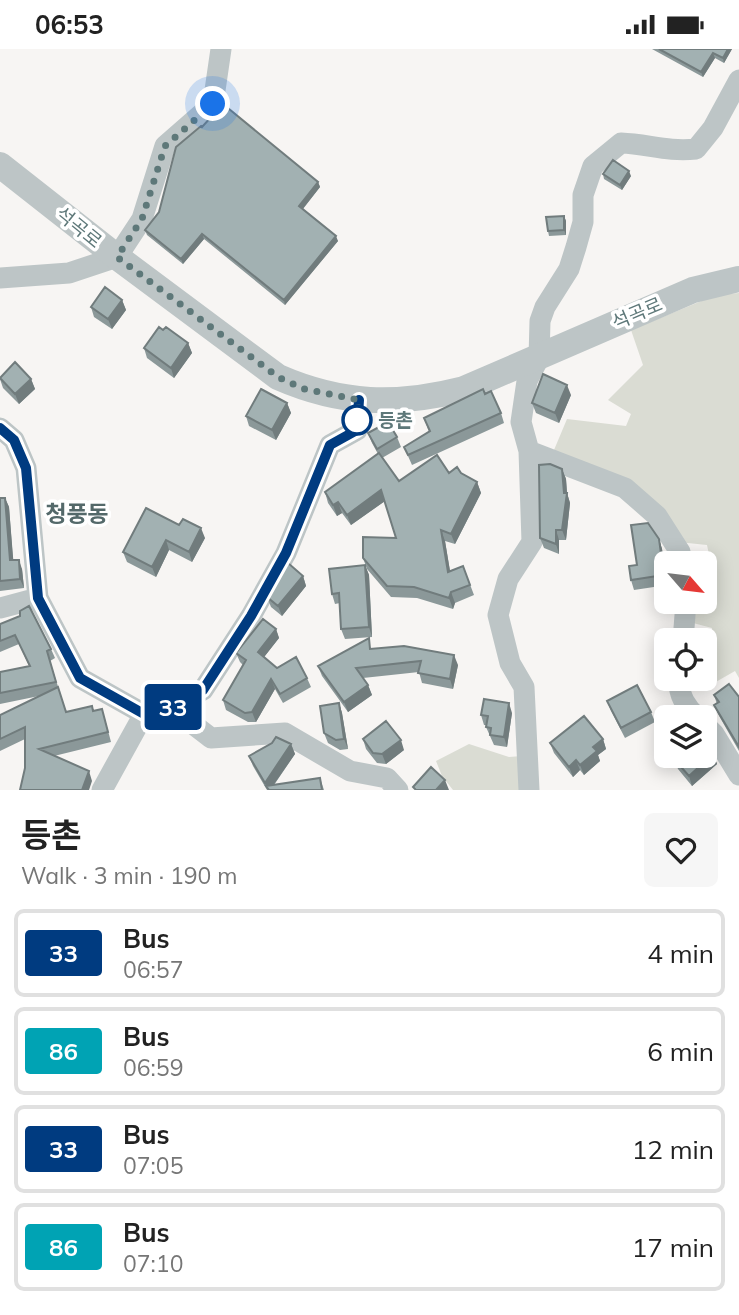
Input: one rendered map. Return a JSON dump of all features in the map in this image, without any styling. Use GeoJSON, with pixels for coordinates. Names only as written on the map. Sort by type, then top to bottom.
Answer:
{"type":"FeatureCollection","features":[{"type":"Feature","properties":{"kind":"street"},"geometry":{"type":"LineString","coordinates":[[0,278],[69,274],[117,257],[142,219],[165,146],[213,104],[221,49]]}},
{"type":"Feature","properties":{"kind":"street"},"geometry":{"type":"LineString","coordinates":[[529,790],[524,687],[510,663],[498,615],[508,579],[532,542],[529,451],[521,422],[527,381],[539,358],[540,321],[545,307],[569,269],[583,222],[583,195],[593,166],[621,143],[638,143],[670,151],[696,149],[713,128],[739,80]]}},
{"type":"Feature","properties":{"kind":"street","name":"석곡로"},"geometry":{"type":"LineString","coordinates":[[0,165],[117,257],[278,377],[304,389],[359,400],[426,398],[464,389],[693,290],[739,279]]}},
{"type":"Feature","properties":{"kind":"street"},"geometry":{"type":"LineString","coordinates":[[0,428],[14,440],[26,468],[38,598],[80,678],[144,714],[172,708],[203,690],[251,616],[286,553],[330,445],[357,430],[359,400]]}},
{"type":"Feature","properties":{"kind":"street"},"geometry":{"type":"LineString","coordinates":[[529,451],[625,488],[657,516],[679,551]]}},
{"type":"Feature","properties":{"kind":"street"},"geometry":{"type":"LineString","coordinates":[[0,608],[38,598]]}},
{"type":"Feature","properties":{"kind":"street"},"geometry":{"type":"LineString","coordinates":[[172,708],[211,738],[285,733],[351,771],[387,778],[398,790]]}},
{"type":"Feature","properties":{"kind":"street"},"geometry":{"type":"LineString","coordinates":[[102,790],[144,714]]}},
{"type":"Feature","properties":{"kind":"street"},"geometry":{"type":"LineString","coordinates":[[717,739],[739,775]]}},
{"type":"Feature","properties":{"kind":"shaded area"},"geometry":{"type":"Polygon","coordinates":[[[739,293],[739,678],[735,671],[717,681],[717,628],[693,623],[693,614],[718,614],[718,551],[708,551],[707,545],[678,542],[661,511],[554,450],[567,419],[626,426],[631,414],[608,400],[643,365],[631,330],[716,295],[739,293]]]}},
{"type":"Feature","properties":{"kind":"shaded area"},"geometry":{"type":"Polygon","coordinates":[[[469,744],[509,757],[522,756],[524,790],[453,790],[442,776],[436,761],[469,744]]]}},
{"type":"Feature","properties":{"kind":"building"},"geometry":{"type":"Polygon","coordinates":[[[659,49],[728,49],[723,58],[713,53],[701,72],[659,49]]]}},
{"type":"Feature","properties":{"kind":"building"},"geometry":{"type":"Polygon","coordinates":[[[223,104],[318,182],[299,206],[336,236],[284,300],[202,234],[181,259],[145,230],[159,212],[176,147],[202,127],[223,104]]]}},
{"type":"Feature","properties":{"kind":"building"},"geometry":{"type":"Polygon","coordinates":[[[613,160],[629,171],[620,185],[603,174],[613,160]]]}},
{"type":"Feature","properties":{"kind":"building"},"geometry":{"type":"Polygon","coordinates":[[[564,216],[564,230],[548,231],[546,217],[564,216]]]}},
{"type":"Feature","properties":{"kind":"building"},"geometry":{"type":"Polygon","coordinates":[[[105,287],[122,300],[108,319],[91,307],[105,287]]]}},
{"type":"Feature","properties":{"kind":"building"},"geometry":{"type":"Polygon","coordinates":[[[159,327],[163,330],[166,327],[188,343],[171,368],[144,348],[159,327]]]}},
{"type":"Feature","properties":{"kind":"building"},"geometry":{"type":"Polygon","coordinates":[[[15,362],[31,379],[15,394],[0,378],[15,362]]]}},
{"type":"Feature","properties":{"kind":"building"},"geometry":{"type":"Polygon","coordinates":[[[543,374],[567,385],[555,413],[532,403],[543,374]]]}},
{"type":"Feature","properties":{"kind":"building"},"geometry":{"type":"Polygon","coordinates":[[[261,389],[287,403],[272,430],[246,416],[261,389]]]}},
{"type":"Feature","properties":{"kind":"building"},"geometry":{"type":"Polygon","coordinates":[[[483,389],[485,394],[491,391],[501,413],[408,455],[404,447],[430,431],[424,418],[483,389]]]}},
{"type":"Feature","properties":{"kind":"building"},"geometry":{"type":"Polygon","coordinates":[[[388,422],[397,437],[377,449],[368,433],[388,422]]]}},
{"type":"Feature","properties":{"kind":"building"},"geometry":{"type":"Polygon","coordinates":[[[379,453],[399,481],[437,455],[449,473],[457,467],[461,473],[477,482],[451,534],[441,530],[448,572],[463,566],[470,585],[451,592],[449,598],[414,587],[387,586],[363,558],[363,537],[396,538],[381,490],[347,515],[338,502],[333,505],[325,492],[379,453]]]}},
{"type":"Feature","properties":{"kind":"building"},"geometry":{"type":"Polygon","coordinates":[[[550,464],[562,469],[564,493],[567,493],[562,530],[556,530],[556,544],[540,538],[539,465],[550,464]]]}},
{"type":"Feature","properties":{"kind":"building"},"geometry":{"type":"Polygon","coordinates":[[[0,498],[5,498],[10,560],[19,560],[20,579],[0,581],[0,498]]]}},
{"type":"Feature","properties":{"kind":"building"},"geometry":{"type":"Polygon","coordinates":[[[146,508],[179,525],[183,519],[201,528],[189,552],[166,540],[152,567],[123,552],[146,508]]]}},
{"type":"Feature","properties":{"kind":"building"},"geometry":{"type":"Polygon","coordinates":[[[648,523],[659,539],[661,551],[654,551],[654,577],[631,580],[629,566],[637,565],[631,525],[648,523]]]}},
{"type":"Feature","properties":{"kind":"building"},"geometry":{"type":"Polygon","coordinates":[[[288,563],[303,576],[278,606],[267,597],[288,563]]]}},
{"type":"Feature","properties":{"kind":"building"},"geometry":{"type":"Polygon","coordinates":[[[365,565],[369,627],[341,629],[339,593],[332,594],[329,569],[365,565]]]}},
{"type":"Feature","properties":{"kind":"building"},"geometry":{"type":"Polygon","coordinates":[[[29,606],[51,649],[47,651],[56,682],[0,693],[0,672],[30,666],[15,635],[0,641],[0,624],[20,616],[20,611],[29,606]]]}},
{"type":"Feature","properties":{"kind":"building"},"geometry":{"type":"Polygon","coordinates":[[[263,619],[276,629],[258,652],[277,668],[296,657],[307,678],[280,694],[271,679],[252,712],[245,713],[223,700],[246,660],[236,653],[263,619]]]}},
{"type":"Feature","properties":{"kind":"building"},"geometry":{"type":"Polygon","coordinates":[[[369,638],[370,649],[404,646],[454,655],[450,679],[418,673],[421,661],[356,668],[368,685],[344,702],[318,666],[369,638]]]}},
{"type":"Feature","properties":{"kind":"building"},"geometry":{"type":"Polygon","coordinates":[[[729,684],[739,697],[739,747],[717,710],[717,705],[714,705],[719,702],[714,695],[729,684]]]}},
{"type":"Feature","properties":{"kind":"building"},"geometry":{"type":"Polygon","coordinates":[[[637,685],[651,712],[621,728],[607,701],[637,685]]]}},
{"type":"Feature","properties":{"kind":"building"},"geometry":{"type":"Polygon","coordinates":[[[58,687],[66,712],[92,706],[93,711],[102,709],[108,732],[39,749],[89,771],[82,790],[20,790],[25,768],[25,727],[0,739],[0,715],[58,687]]]}},
{"type":"Feature","properties":{"kind":"building"},"geometry":{"type":"Polygon","coordinates":[[[484,699],[509,703],[504,737],[490,735],[491,728],[486,727],[488,716],[481,715],[484,699]]]}},
{"type":"Feature","properties":{"kind":"building"},"geometry":{"type":"Polygon","coordinates":[[[339,703],[344,739],[336,740],[324,733],[320,706],[339,703]]]}},
{"type":"Feature","properties":{"kind":"building"},"geometry":{"type":"Polygon","coordinates":[[[584,716],[603,739],[593,747],[597,751],[580,765],[576,760],[569,767],[550,743],[584,716]]]}},
{"type":"Feature","properties":{"kind":"building"},"geometry":{"type":"Polygon","coordinates":[[[386,721],[401,740],[382,754],[373,753],[363,739],[386,721]]]}},
{"type":"Feature","properties":{"kind":"building"},"geometry":{"type":"Polygon","coordinates":[[[276,737],[291,744],[265,783],[249,756],[272,743],[276,737]]]}},
{"type":"Feature","properties":{"kind":"building"},"geometry":{"type":"Polygon","coordinates":[[[431,767],[445,780],[436,790],[416,790],[413,787],[431,767]]]}},
{"type":"Feature","properties":{"kind":"building"},"geometry":{"type":"Polygon","coordinates":[[[682,768],[698,768],[689,776],[682,768]]]}},
{"type":"Feature","properties":{"kind":"building"},"geometry":{"type":"Polygon","coordinates":[[[320,778],[322,790],[269,790],[266,786],[320,778]]]}},
{"type":"Feature","properties":{"kind":"bus line","name":"33"},"geometry":{"type":"LineString","coordinates":[[0,428],[14,440],[26,468],[38,598],[80,678],[144,714],[172,708],[203,690],[224,660],[286,553],[330,445],[357,430],[359,400]]}},
{"type":"Feature","properties":{"kind":"place","name":"등촌"},"geometry":{"type":"Point","coordinates":[357,420]}},
{"type":"Feature","properties":{"kind":"district","name":"청풍동"},"geometry":{"type":"Point","coordinates":[77,513]}},
{"type":"Feature","properties":{"kind":"route"},"geometry":{"type":"LineString","coordinates":[[213,104],[165,146],[142,219],[117,257],[278,377],[304,389],[359,400],[357,420]]}}]}
